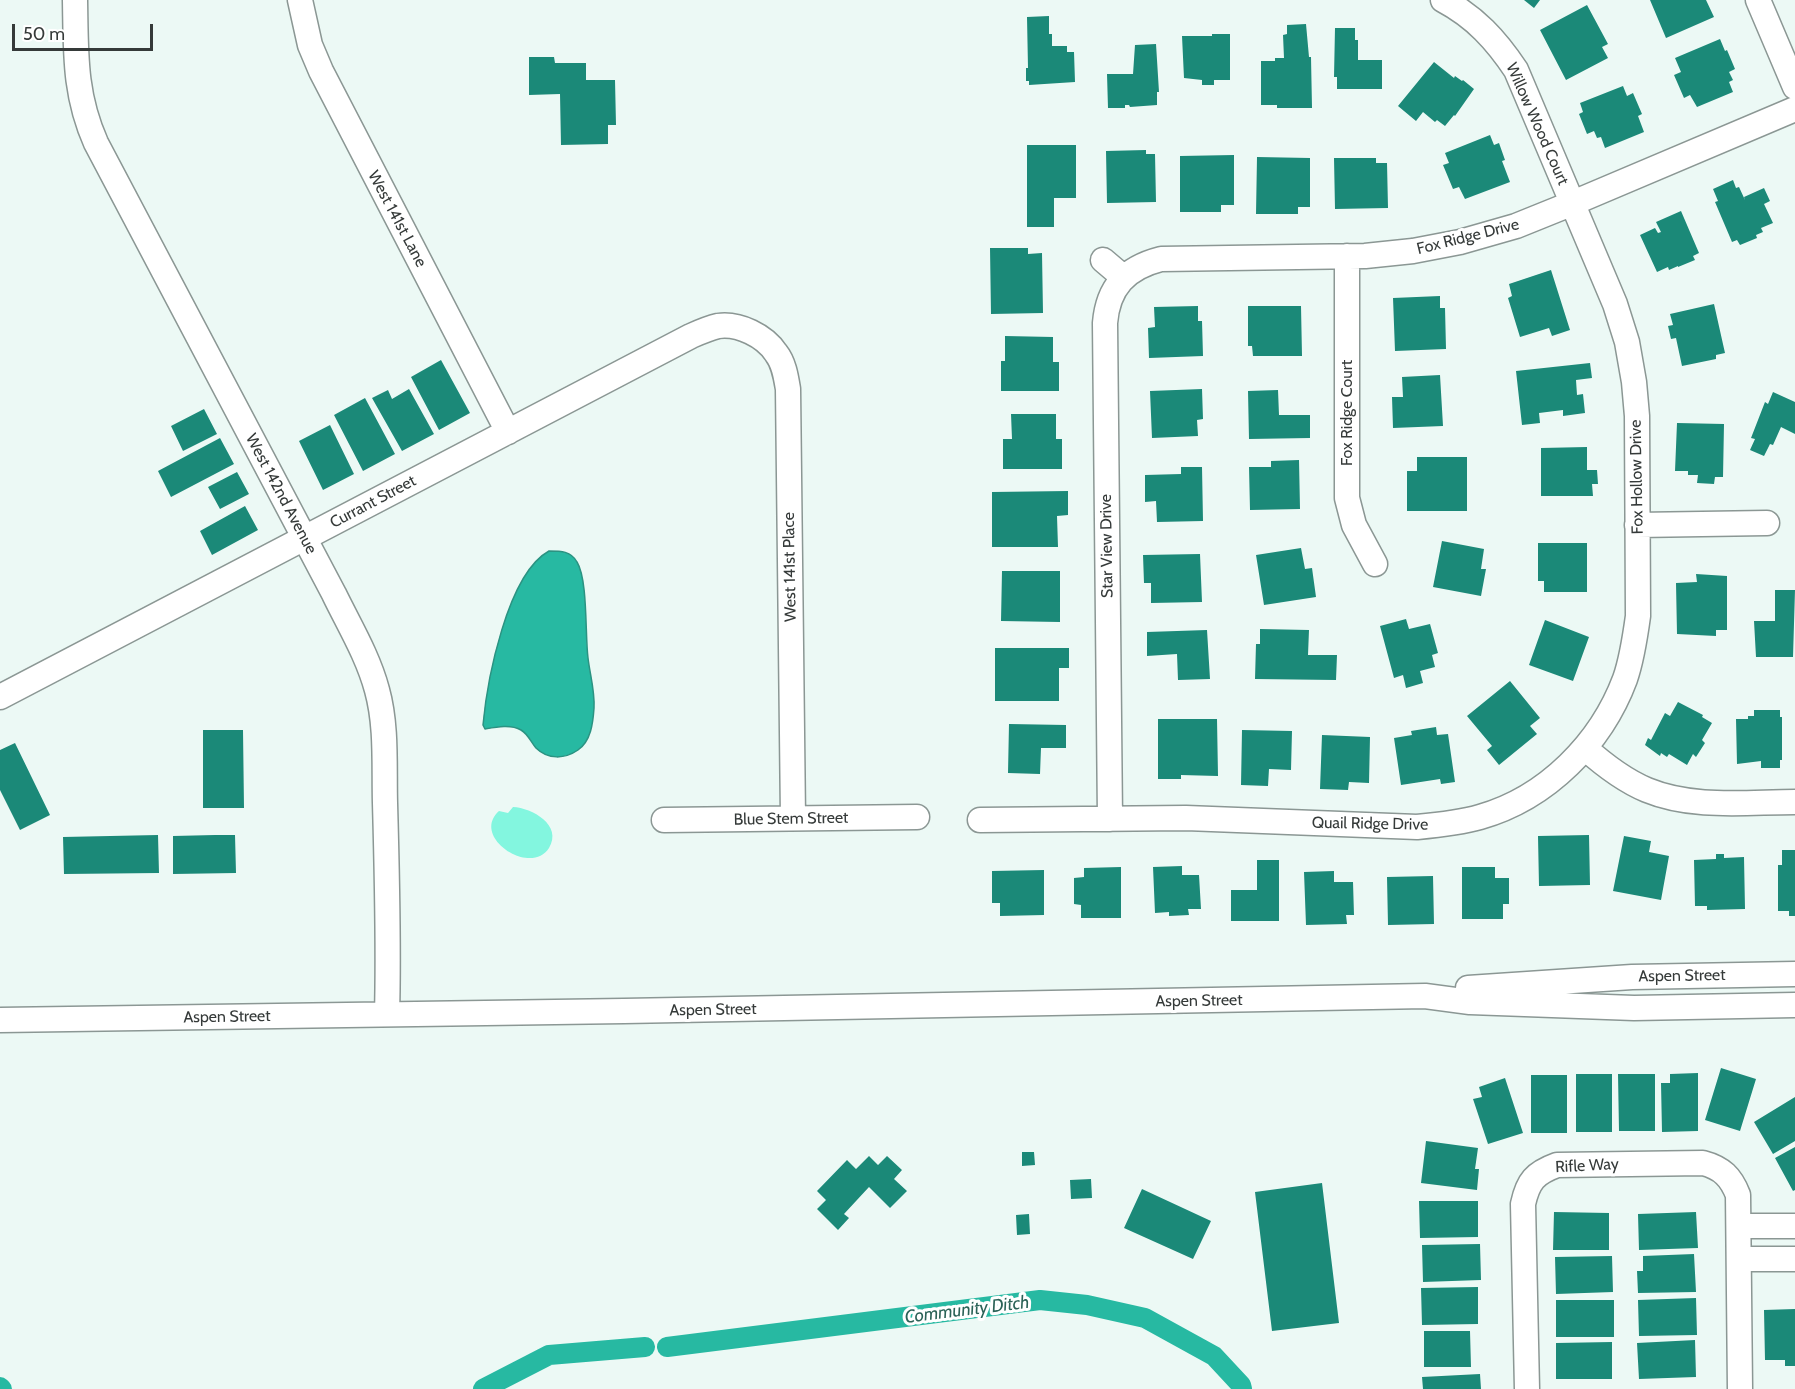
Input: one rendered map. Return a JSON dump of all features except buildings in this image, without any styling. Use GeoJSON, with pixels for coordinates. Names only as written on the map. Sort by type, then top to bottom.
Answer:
{"type":"FeatureCollection","features":[{"type":"Feature","properties":{"kind":"street","name":"West 142nd Avenue"},"geometry":{"type":"LineString","coordinates":[[75,0],[79,89],[90,130],[305,538],[370,667],[381,709],[387,884],[387,1014]]}},
{"type":"Feature","properties":{"kind":"street","name":"West 141st Lane"},"geometry":{"type":"LineString","coordinates":[[300,0],[310,45],[329,88],[508,432]]}},
{"type":"Feature","properties":{"kind":"street","name":"Willow Wood Court"},"geometry":{"type":"LineString","coordinates":[[1443,0],[1459,8],[1482,26],[1500,46],[1515,70],[1573,203]]}},
{"type":"Feature","properties":{"kind":"street"},"geometry":{"type":"LineString","coordinates":[[1758,0],[1795,87]]}},
{"type":"Feature","properties":{"kind":"street","name":"Fox Ridge Drive"},"geometry":{"type":"LineString","coordinates":[[1123,278],[1145,263],[1161,259],[1347,256],[1413,251],[1460,242],[1516,226],[1795,109]]}},
{"type":"Feature","properties":{"kind":"street","name":"Fox Hollow Drive"},"geometry":{"type":"LineString","coordinates":[[1573,203],[1615,304],[1627,342],[1634,382],[1636,416],[1638,616],[1634,647],[1615,703],[1585,748]]}},
{"type":"Feature","properties":{"kind":"street","name":"Fox Ridge Court"},"geometry":{"type":"LineString","coordinates":[[1347,256],[1347,498],[1354,525],[1375,564]]}},
{"type":"Feature","properties":{"kind":"street"},"geometry":{"type":"LineString","coordinates":[[1103,260],[1123,278]]}},
{"type":"Feature","properties":{"kind":"street","name":"Star View Drive"},"geometry":{"type":"LineString","coordinates":[[1110,819],[1105,324],[1106,309],[1113,292],[1123,278]]}},
{"type":"Feature","properties":{"kind":"street","name":"Currant Street"},"geometry":{"type":"LineString","coordinates":[[0,697],[706,330],[720,326],[750,331]]}},
{"type":"Feature","properties":{"kind":"street","name":"West 141st Place"},"geometry":{"type":"LineString","coordinates":[[750,331],[766,341],[777,354],[788,389],[793,818]]}},
{"type":"Feature","properties":{"kind":"street"},"geometry":{"type":"LineString","coordinates":[[1637,525],[1767,524]]}},
{"type":"Feature","properties":{"kind":"street"},"geometry":{"type":"LineString","coordinates":[[1585,748],[1623,778],[1647,790],[1672,798],[1698,802],[1795,802]]}},
{"type":"Feature","properties":{"kind":"street","name":"Quail Ridge Drive"},"geometry":{"type":"LineString","coordinates":[[980,820],[1186,818],[1417,827],[1451,824],[1482,817],[1538,790],[1563,771],[1585,748]]}},
{"type":"Feature","properties":{"kind":"street","name":"Blue Stem Street"},"geometry":{"type":"LineString","coordinates":[[664,820],[917,817]]}},
{"type":"Feature","properties":{"kind":"street","name":"Aspen Street"},"geometry":{"type":"LineString","coordinates":[[1425,996],[1468,988],[1632,977],[1795,974]]}},
{"type":"Feature","properties":{"kind":"street","name":"Aspen Street"},"geometry":{"type":"LineString","coordinates":[[0,1020],[1425,996],[1470,1002],[1634,1008],[1795,1005]]}},
{"type":"Feature","properties":{"kind":"street","name":"Rifle Way"},"geometry":{"type":"LineString","coordinates":[[1527,1389],[1523,1204],[1526,1190],[1533,1179],[1544,1170],[1557,1165],[1703,1163],[1715,1166],[1726,1174],[1738,1196],[1740,1389]]}},
{"type":"Feature","properties":{"kind":"street"},"geometry":{"type":"LineString","coordinates":[[1739,1226],[1795,1226]]}},
{"type":"Feature","properties":{"kind":"street"},"geometry":{"type":"LineString","coordinates":[[1739,1259],[1795,1259]]}},
{"type":"Feature","properties":{"kind":"shaded area"},"geometry":{"type":"Polygon","coordinates":[[[549,551],[569,554],[575,558],[581,570],[594,702],[592,726],[586,742],[573,753],[557,757],[541,752],[526,734],[517,728],[503,726],[485,729],[483,725],[489,682],[511,605],[534,563],[549,551]]]}},
{"type":"Feature","properties":{"kind":"shaded area"},"geometry":{"type":"Polygon","coordinates":[[[513,807],[536,814],[549,825],[552,840],[549,848],[540,856],[530,858],[518,856],[497,842],[492,832],[492,821],[499,811],[508,813],[513,807]]]}},
{"type":"Feature","properties":{"kind":"waterway","name":"Community Ditch"},"geometry":{"type":"LineString","coordinates":[[667,1347],[1040,1300],[1087,1305],[1145,1318],[1214,1356],[1241,1385],[1242,1389]]}},
{"type":"Feature","properties":{"kind":"waterway","name":"Community Ditch"},"geometry":{"type":"LineString","coordinates":[[483,1389],[549,1355],[645,1347]]}}]}
